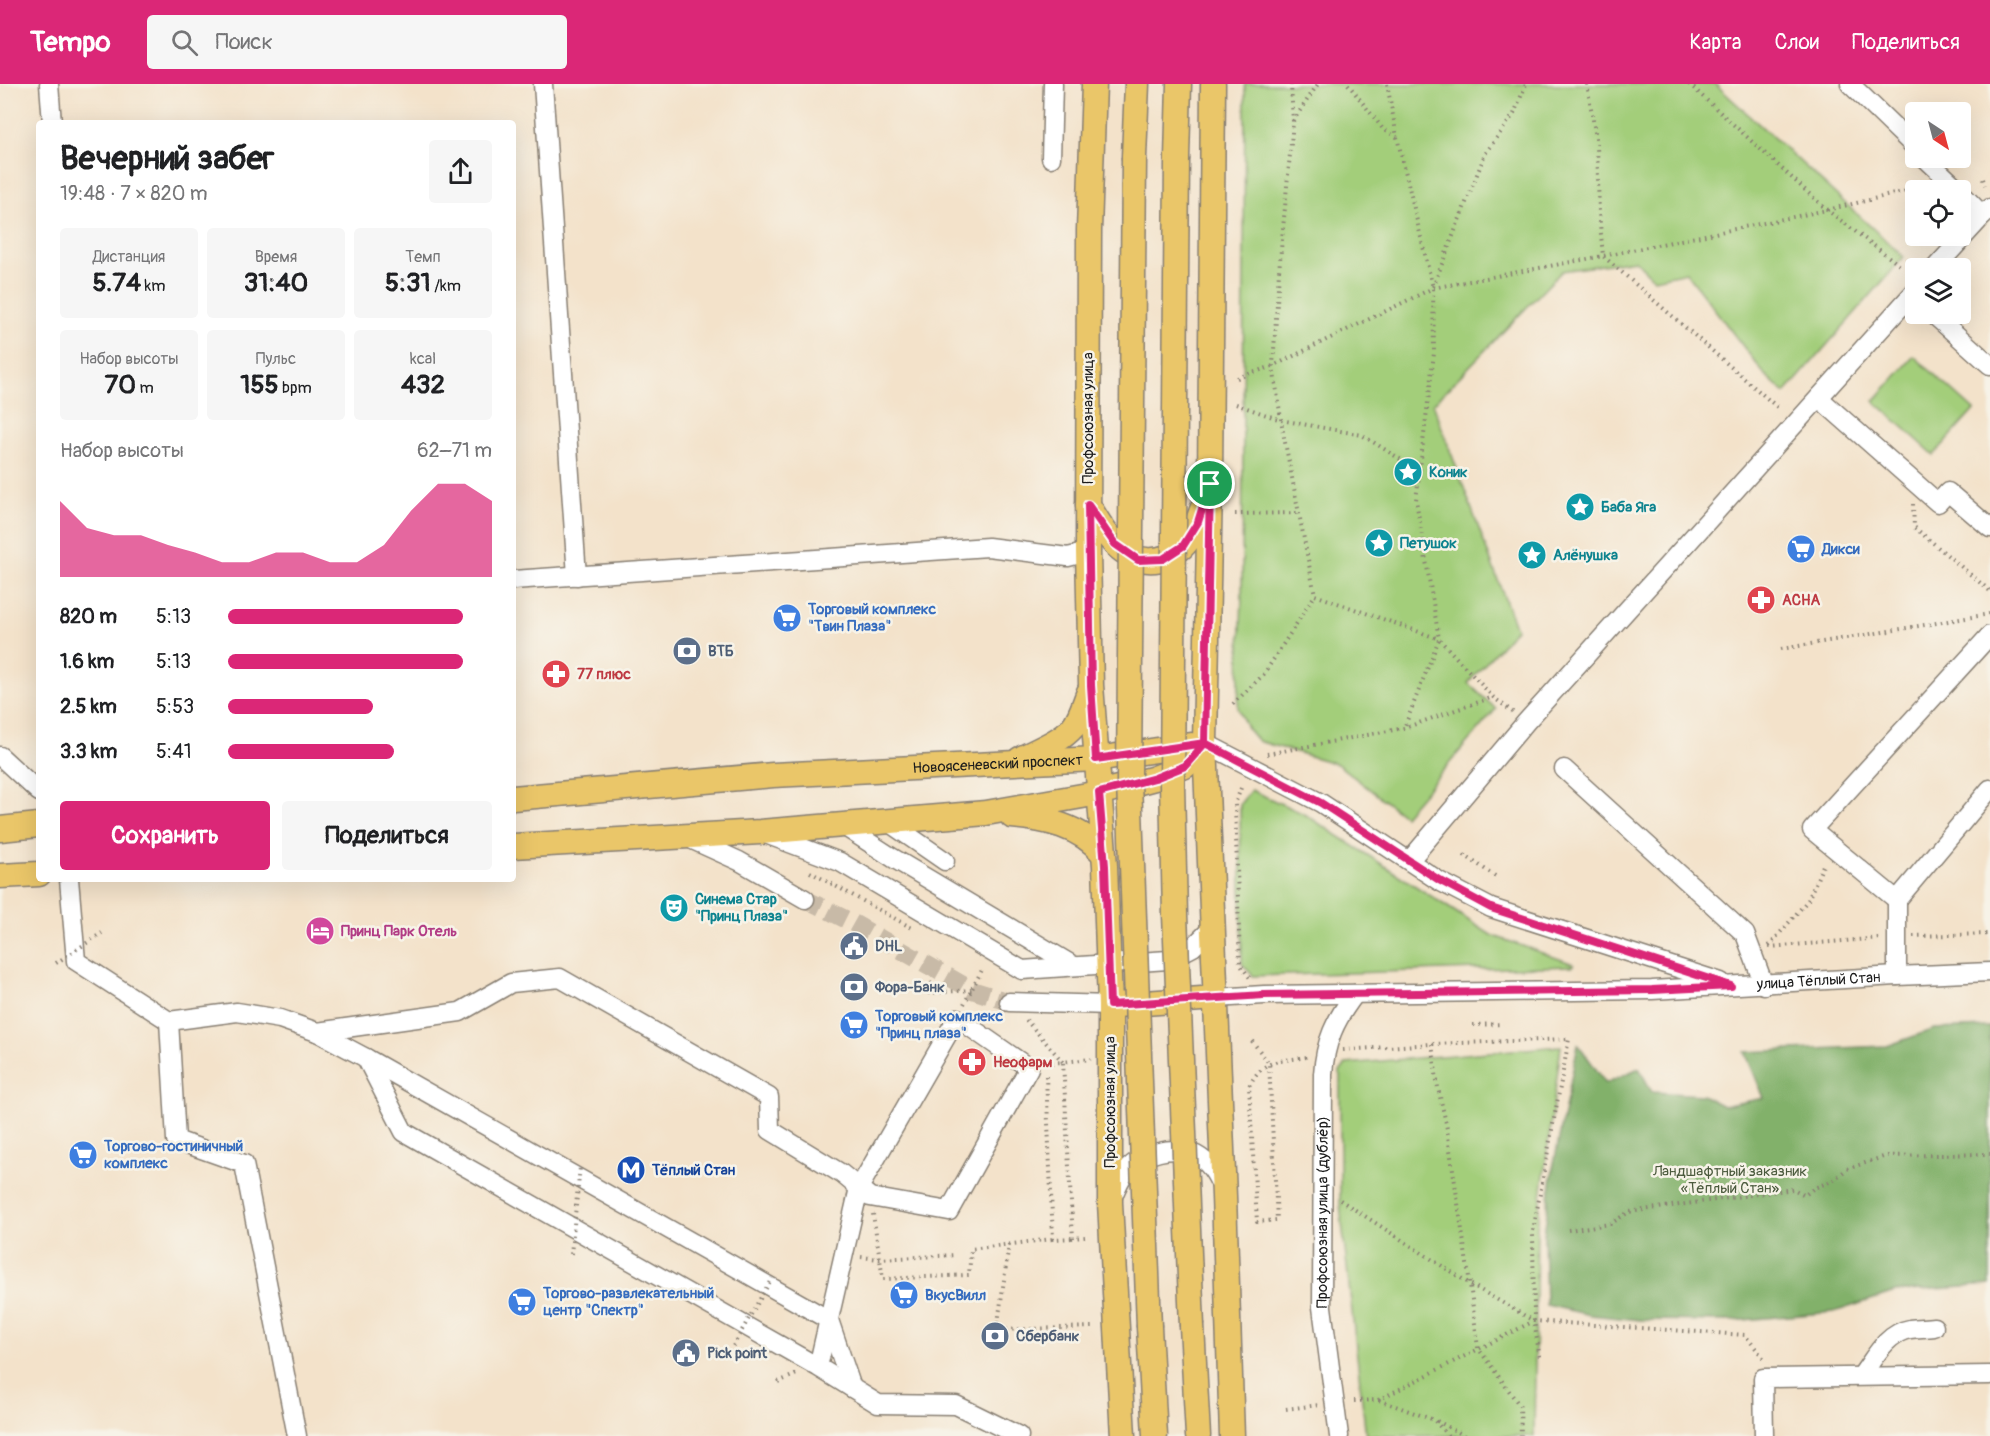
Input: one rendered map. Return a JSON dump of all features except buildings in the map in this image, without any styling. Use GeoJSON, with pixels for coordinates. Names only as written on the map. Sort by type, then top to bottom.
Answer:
{"type":"FeatureCollection","features":[{"type":"Feature","properties":{"kind":"main road","name":"Профсоюзная улица"},"geometry":{"type":"LineString","coordinates":[[1094,84],[1089,230],[1088,552],[1091,685],[1108,964],[1102,1005],[1123,1436]]}},
{"type":"Feature","properties":{"kind":"main road","name":"Профсоюзная улица"},"geometry":{"type":"LineString","coordinates":[[1137,84],[1134,157],[1129,782],[1155,1436]]}},
{"type":"Feature","properties":{"kind":"main road"},"geometry":{"type":"LineString","coordinates":[[1179,84],[1172,784],[1175,915],[1198,1436]]}},
{"type":"Feature","properties":{"kind":"main road"},"geometry":{"type":"LineString","coordinates":[[1214,84],[1205,743],[1232,1436]]}},
{"type":"Feature","properties":{"kind":"main road"},"geometry":{"type":"LineString","coordinates":[[1088,505],[1115,544],[1138,560],[1163,559],[1183,546],[1198,522],[1210,484]]}},
{"type":"Feature","properties":{"kind":"main road"},"geometry":{"type":"LineString","coordinates":[[1010,764],[1048,745],[1073,727],[1080,717],[1091,685]]}},
{"type":"Feature","properties":{"kind":"main road"},"geometry":{"type":"LineString","coordinates":[[516,846],[760,832],[986,813],[1099,793],[1155,778],[1185,766],[1205,743]]}},
{"type":"Feature","properties":{"kind":"main road","name":"Новоясеневский проспект"},"geometry":{"type":"LineString","coordinates":[[516,798],[773,775],[1096,759],[1205,743]]}},
{"type":"Feature","properties":{"kind":"main road"},"geometry":{"type":"LineString","coordinates":[[986,813],[1057,823],[1090,840],[1103,853]]}},
{"type":"Feature","properties":{"kind":"main road"},"geometry":{"type":"LineString","coordinates":[[0,829],[36,825]]}},
{"type":"Feature","properties":{"kind":"main road"},"geometry":{"type":"LineString","coordinates":[[0,876],[36,874]]}},
{"type":"Feature","properties":{"kind":"main road"},"geometry":{"type":"LineString","coordinates":[[1102,1005],[1216,998]]}},
{"type":"Feature","properties":{"kind":"street"},"geometry":{"type":"LineString","coordinates":[[50,84],[52,120]]}},
{"type":"Feature","properties":{"kind":"street"},"geometry":{"type":"LineString","coordinates":[[543,84],[577,576]]}},
{"type":"Feature","properties":{"kind":"street"},"geometry":{"type":"LineString","coordinates":[[1051,158],[1053,84]]}},
{"type":"Feature","properties":{"kind":"street"},"geometry":{"type":"LineString","coordinates":[[1851,84],[1905,137]]}},
{"type":"Feature","properties":{"kind":"street"},"geometry":{"type":"LineString","coordinates":[[1935,168],[1948,180]]}},
{"type":"Feature","properties":{"kind":"street"},"geometry":{"type":"LineString","coordinates":[[1944,258],[1987,212],[1971,200]]}},
{"type":"Feature","properties":{"kind":"street"},"geometry":{"type":"LineString","coordinates":[[1410,860],[1526,722],[1905,304]]}},
{"type":"Feature","properties":{"kind":"street"},"geometry":{"type":"LineString","coordinates":[[1944,324],[1990,364]]}},
{"type":"Feature","properties":{"kind":"street"},"geometry":{"type":"LineString","coordinates":[[1819,398],[1938,503],[1948,492],[1990,528]]}},
{"type":"Feature","properties":{"kind":"street"},"geometry":{"type":"LineString","coordinates":[[516,580],[988,547],[1068,557],[1088,552]]}},
{"type":"Feature","properties":{"kind":"street"},"geometry":{"type":"LineString","coordinates":[[1897,900],[1812,830],[1990,634]]}},
{"type":"Feature","properties":{"kind":"street"},"geometry":{"type":"LineString","coordinates":[[1205,743],[1321,803],[1439,880],[1491,908],[1731,986]]}},
{"type":"Feature","properties":{"kind":"street"},"geometry":{"type":"LineString","coordinates":[[0,756],[36,789]]}},
{"type":"Feature","properties":{"kind":"street"},"geometry":{"type":"LineString","coordinates":[[1564,769],[1745,934],[1764,985]]}},
{"type":"Feature","properties":{"kind":"street"},"geometry":{"type":"LineString","coordinates":[[1897,976],[1897,900],[1990,789]]}},
{"type":"Feature","properties":{"kind":"street"},"geometry":{"type":"LineString","coordinates":[[887,821],[945,861]]}},
{"type":"Feature","properties":{"kind":"street"},"geometry":{"type":"LineString","coordinates":[[842,825],[892,858],[1074,966]]}},
{"type":"Feature","properties":{"kind":"street"},"geometry":{"type":"LineString","coordinates":[[760,832],[840,862],[1022,970],[1168,960],[1193,947],[1213,927]]}},
{"type":"Feature","properties":{"kind":"street"},"geometry":{"type":"LineString","coordinates":[[685,836],[739,861],[805,899]]}},
{"type":"Feature","properties":{"kind":"street"},"geometry":{"type":"LineString","coordinates":[[69,882],[75,960],[169,1021],[237,1012],[280,1019],[317,1032],[366,1058],[829,1320],[852,1388]]}},
{"type":"Feature","properties":{"kind":"street","name":"улица Тёплый Стан"},"geometry":{"type":"LineString","coordinates":[[1216,998],[1264,995],[1652,990],[1990,972]]}},
{"type":"Feature","properties":{"kind":"street"},"geometry":{"type":"LineString","coordinates":[[317,1032],[460,1012],[511,983],[560,978],[769,1097],[770,1130],[842,1174],[865,1192],[949,1211],[1029,1068],[957,1018],[865,1192],[818,1367]]}},
{"type":"Feature","properties":{"kind":"street","name":"Профсоюзная улица (дублёр)"},"geometry":{"type":"LineString","coordinates":[[1339,1436],[1322,1307],[1323,1074],[1324,1054],[1334,1025],[1355,994]]}},
{"type":"Feature","properties":{"kind":"street"},"geometry":{"type":"LineString","coordinates":[[1009,1002],[1102,1005]]}},
{"type":"Feature","properties":{"kind":"street"},"geometry":{"type":"LineString","coordinates":[[169,1021],[176,1140],[244,1164],[297,1436]]}},
{"type":"Feature","properties":{"kind":"street"},"geometry":{"type":"LineString","coordinates":[[366,1058],[404,1132],[818,1367],[878,1404],[956,1405],[1019,1436]]}},
{"type":"Feature","properties":{"kind":"street"},"geometry":{"type":"LineString","coordinates":[[1110,1203],[1126,1171],[1139,1160],[1157,1152],[1177,1151],[1195,1155],[1210,1166],[1224,1196]]}},
{"type":"Feature","properties":{"kind":"street"},"geometry":{"type":"LineString","coordinates":[[1861,1376],[1892,1337],[1910,1329],[1934,1327]]}},
{"type":"Feature","properties":{"kind":"street"},"geometry":{"type":"LineString","coordinates":[[1764,1436],[1763,1378],[1990,1375]]}},
{"type":"Feature","properties":{"kind":"path"},"geometry":{"type":"LineString","coordinates":[[1233,704],[1264,674],[1315,595],[1281,420],[1273,366],[1293,122],[1291,84]]}},
{"type":"Feature","properties":{"kind":"path"},"geometry":{"type":"LineString","coordinates":[[1293,122],[1318,84]]}},
{"type":"Feature","properties":{"kind":"path"},"geometry":{"type":"LineString","coordinates":[[1348,84],[1383,129],[1397,137]]}},
{"type":"Feature","properties":{"kind":"path"},"geometry":{"type":"LineString","coordinates":[[1387,84],[1397,137],[1433,288],[1434,353],[1416,500],[1439,639],[1404,728]]}},
{"type":"Feature","properties":{"kind":"path"},"geometry":{"type":"LineString","coordinates":[[1433,288],[1485,154],[1514,114],[1526,84]]}},
{"type":"Feature","properties":{"kind":"path"},"geometry":{"type":"LineString","coordinates":[[1587,84],[1597,144],[1599,213],[1604,256],[1778,407]]}},
{"type":"Feature","properties":{"kind":"path"},"geometry":{"type":"LineString","coordinates":[[1689,84],[1827,210],[1902,267]]}},
{"type":"Feature","properties":{"kind":"path"},"geometry":{"type":"LineString","coordinates":[[1983,179],[1985,185]]}},
{"type":"Feature","properties":{"kind":"path"},"geometry":{"type":"LineString","coordinates":[[1237,378],[1273,366],[1433,288],[1905,197]]}},
{"type":"Feature","properties":{"kind":"path"},"geometry":{"type":"LineString","coordinates":[[1236,404],[1281,420],[1362,435],[1419,471]]}},
{"type":"Feature","properties":{"kind":"path"},"geometry":{"type":"LineString","coordinates":[[1913,502],[1914,527],[1990,591]]}},
{"type":"Feature","properties":{"kind":"path"},"geometry":{"type":"LineString","coordinates":[[1235,514],[1299,513]]}},
{"type":"Feature","properties":{"kind":"path"},"geometry":{"type":"LineString","coordinates":[[1315,595],[1439,639],[1493,697],[1526,722]]}},
{"type":"Feature","properties":{"kind":"path"},"geometry":{"type":"LineString","coordinates":[[1781,649],[1990,614]]}},
{"type":"Feature","properties":{"kind":"path"},"geometry":{"type":"LineString","coordinates":[[1267,754],[1404,728],[1493,697]]}},
{"type":"Feature","properties":{"kind":"path"},"geometry":{"type":"LineString","coordinates":[[1241,788],[1235,804],[1240,964],[1250,978]]}},
{"type":"Feature","properties":{"kind":"path"},"geometry":{"type":"LineString","coordinates":[[1769,947],[1808,900],[1832,846]]}},
{"type":"Feature","properties":{"kind":"path"},"geometry":{"type":"LineString","coordinates":[[1464,855],[1498,878]]}},
{"type":"Feature","properties":{"kind":"path"},"geometry":{"type":"LineString","coordinates":[[56,963],[102,933]]}},
{"type":"Feature","properties":{"kind":"path"},"geometry":{"type":"LineString","coordinates":[[1750,948],[1897,937],[1990,933]]}},
{"type":"Feature","properties":{"kind":"path"},"geometry":{"type":"LineString","coordinates":[[957,1018],[983,968]]}},
{"type":"Feature","properties":{"kind":"path"},"geometry":{"type":"LineString","coordinates":[[930,983],[943,992]]}},
{"type":"Feature","properties":{"kind":"path"},"geometry":{"type":"LineString","coordinates":[[928,993],[972,990]]}},
{"type":"Feature","properties":{"kind":"path"},"geometry":{"type":"LineString","coordinates":[[1009,1002],[1063,1062],[1073,1238]]}},
{"type":"Feature","properties":{"kind":"path"},"geometry":{"type":"LineString","coordinates":[[1473,1025],[1503,1024]]}},
{"type":"Feature","properties":{"kind":"path"},"geometry":{"type":"LineString","coordinates":[[1336,1051],[1432,1044],[1569,1039],[1533,1231],[1534,1321],[1540,1359]]}},
{"type":"Feature","properties":{"kind":"path"},"geometry":{"type":"LineString","coordinates":[[1252,1041],[1269,1063],[1277,1221],[1257,1222],[1249,1086],[1256,1072],[1269,1063],[1313,1056]]}},
{"type":"Feature","properties":{"kind":"path"},"geometry":{"type":"LineString","coordinates":[[1432,1044],[1446,1123],[1478,1348],[1520,1406],[1521,1436]]}},
{"type":"Feature","properties":{"kind":"path"},"geometry":{"type":"LineString","coordinates":[[1063,1062],[1092,1059]]}},
{"type":"Feature","properties":{"kind":"path"},"geometry":{"type":"LineString","coordinates":[[1045,1063],[1053,1239]]}},
{"type":"Feature","properties":{"kind":"path"},"geometry":{"type":"LineString","coordinates":[[1568,1230],[1610,1224],[1629,1212],[1793,1189],[1805,1195],[1814,1188],[1832,1181],[1847,1169],[1886,1156],[1990,1154]]}},
{"type":"Feature","properties":{"kind":"path"},"geometry":{"type":"LineString","coordinates":[[572,1254],[580,1167]]}},
{"type":"Feature","properties":{"kind":"path"},"geometry":{"type":"LineString","coordinates":[[865,1192],[883,1279],[969,1275],[971,1249],[1085,1237]]}},
{"type":"Feature","properties":{"kind":"path"},"geometry":{"type":"LineString","coordinates":[[1338,1199],[1470,1284],[1534,1321],[1745,1335],[1778,1377]]}},
{"type":"Feature","properties":{"kind":"path"},"geometry":{"type":"LineString","coordinates":[[1009,1244],[997,1330],[1092,1327]]}},
{"type":"Feature","properties":{"kind":"path"},"geometry":{"type":"LineString","coordinates":[[879,1258],[956,1255]]}},
{"type":"Feature","properties":{"kind":"path"},"geometry":{"type":"LineString","coordinates":[[948,1276],[948,1282]]}},
{"type":"Feature","properties":{"kind":"path"},"geometry":{"type":"LineString","coordinates":[[733,1346],[772,1278]]}},
{"type":"Feature","properties":{"kind":"path"},"geometry":{"type":"LineString","coordinates":[[910,1278],[911,1284]]}},
{"type":"Feature","properties":{"kind":"path"},"geometry":{"type":"LineString","coordinates":[[1378,1400],[1534,1321]]}},
{"type":"Feature","properties":{"kind":"path"},"geometry":{"type":"LineString","coordinates":[[1354,1401],[1378,1400],[1434,1420],[1465,1436]]}},
{"type":"Feature","properties":{"kind":"path"},"geometry":{"type":"LineString","coordinates":[[1286,1409],[1320,1405]]}},
{"type":"Feature","properties":{"kind":"path"},"geometry":{"type":"LineString","coordinates":[[1434,1420],[1448,1436]]}},
{"type":"Feature","properties":{"kind":"green space"},"geometry":{"type":"Polygon","coordinates":[[[1245,84],[1715,84],[1904,257],[1785,393],[1765,375],[1686,272],[1654,279],[1635,260],[1562,271],[1433,404],[1516,629],[1468,683],[1496,709],[1404,816],[1337,764],[1258,741],[1247,728],[1238,708],[1242,595],[1245,84]]]}},
{"type":"Feature","properties":{"kind":"green space"},"geometry":{"type":"Polygon","coordinates":[[[1914,356],[1974,410],[1934,455],[1874,401],[1914,356]]]}},
{"type":"Feature","properties":{"kind":"green space"},"geometry":{"type":"Polygon","coordinates":[[[1251,790],[1306,815],[1491,935],[1574,964],[1572,966],[1253,976],[1242,964],[1240,804],[1251,790]]]}},
{"type":"Feature","properties":{"kind":"green space","name":"Ландшафтный заказник «Тёплый Стан»"},"geometry":{"type":"Polygon","coordinates":[[[1990,1027],[1990,1285],[1895,1292],[1834,1312],[1732,1321],[1640,1320],[1590,1315],[1546,1305],[1544,1235],[1553,1168],[1578,1044],[1606,1083],[1639,1068],[1652,1092],[1702,1095],[1723,1106],[1764,1098],[1745,1052],[1887,1046],[1934,1029],[1990,1027]]]}},
{"type":"Feature","properties":{"kind":"green space"},"geometry":{"type":"Polygon","coordinates":[[[1561,1046],[1537,1228],[1534,1436],[1366,1436],[1340,1205],[1340,1072],[1346,1064],[1561,1046]]]}},
{"type":"Feature","properties":{"kind":"tunnel"},"geometry":{"type":"LineString","coordinates":[[805,899],[853,923],[972,990],[1009,1002]]}},
{"type":"Feature","properties":{"kind":"place","name":"Коник"},"geometry":{"type":"Point","coordinates":[1408,472]}},
{"type":"Feature","properties":{"kind":"place","name":"Баба Яга"},"geometry":{"type":"Point","coordinates":[1580,507]}},
{"type":"Feature","properties":{"kind":"place","name":"Петушок"},"geometry":{"type":"Point","coordinates":[1379,543]}},
{"type":"Feature","properties":{"kind":"place","name":"Дикси"},"geometry":{"type":"Point","coordinates":[1801,549]}},
{"type":"Feature","properties":{"kind":"place","name":"Алёнушка"},"geometry":{"type":"Point","coordinates":[1532,555]}},
{"type":"Feature","properties":{"kind":"place","name":"АСНА"},"geometry":{"type":"Point","coordinates":[1761,600]}},
{"type":"Feature","properties":{"kind":"place","name":"Торговый комплекс \"Твин Плаза\""},"geometry":{"type":"Point","coordinates":[787,618]}},
{"type":"Feature","properties":{"kind":"place","name":"ВТБ"},"geometry":{"type":"Point","coordinates":[687,651]}},
{"type":"Feature","properties":{"kind":"place","name":"77 плюс"},"geometry":{"type":"Point","coordinates":[556,674]}},
{"type":"Feature","properties":{"kind":"place","name":"Синема Стар \"Принц Плаза\""},"geometry":{"type":"Point","coordinates":[674,908]}},
{"type":"Feature","properties":{"kind":"place","name":"Принц Парк Отель"},"geometry":{"type":"Point","coordinates":[320,931]}},
{"type":"Feature","properties":{"kind":"place","name":"DHL"},"geometry":{"type":"Point","coordinates":[854,946]}},
{"type":"Feature","properties":{"kind":"place","name":"Фора-Банк"},"geometry":{"type":"Point","coordinates":[854,987]}},
{"type":"Feature","properties":{"kind":"place","name":"Торговый комплекс \"Принц плаза\""},"geometry":{"type":"Point","coordinates":[854,1025]}},
{"type":"Feature","properties":{"kind":"place","name":"Неофарм"},"geometry":{"type":"Point","coordinates":[972,1062]}},
{"type":"Feature","properties":{"kind":"place","name":"Торгово-гостиничный комплекс"},"geometry":{"type":"Point","coordinates":[83,1155]}},
{"type":"Feature","properties":{"kind":"place","name":"Тёплый Стан"},"geometry":{"type":"Point","coordinates":[631,1170]}},
{"type":"Feature","properties":{"kind":"place","name":"ВкусВилл"},"geometry":{"type":"Point","coordinates":[904,1295]}},
{"type":"Feature","properties":{"kind":"place","name":"Торгово-развлекательный центр \"Спектр\""},"geometry":{"type":"Point","coordinates":[522,1302]}},
{"type":"Feature","properties":{"kind":"place","name":"Сбербанк"},"geometry":{"type":"Point","coordinates":[995,1336]}},
{"type":"Feature","properties":{"kind":"place","name":"Pick point"},"geometry":{"type":"Point","coordinates":[686,1353]}},
{"type":"Feature","properties":{"kind":"route"},"geometry":{"type":"LineString","coordinates":[[1210,484],[1198,522],[1183,546],[1163,559],[1138,560],[1115,544],[1088,505],[1091,685],[1096,759],[1205,743],[1321,803],[1439,880],[1491,908],[1731,986],[1652,990],[1264,995],[1110,1005],[1105,866],[1099,793],[1155,778],[1185,766],[1205,743],[1210,484]]}}]}
